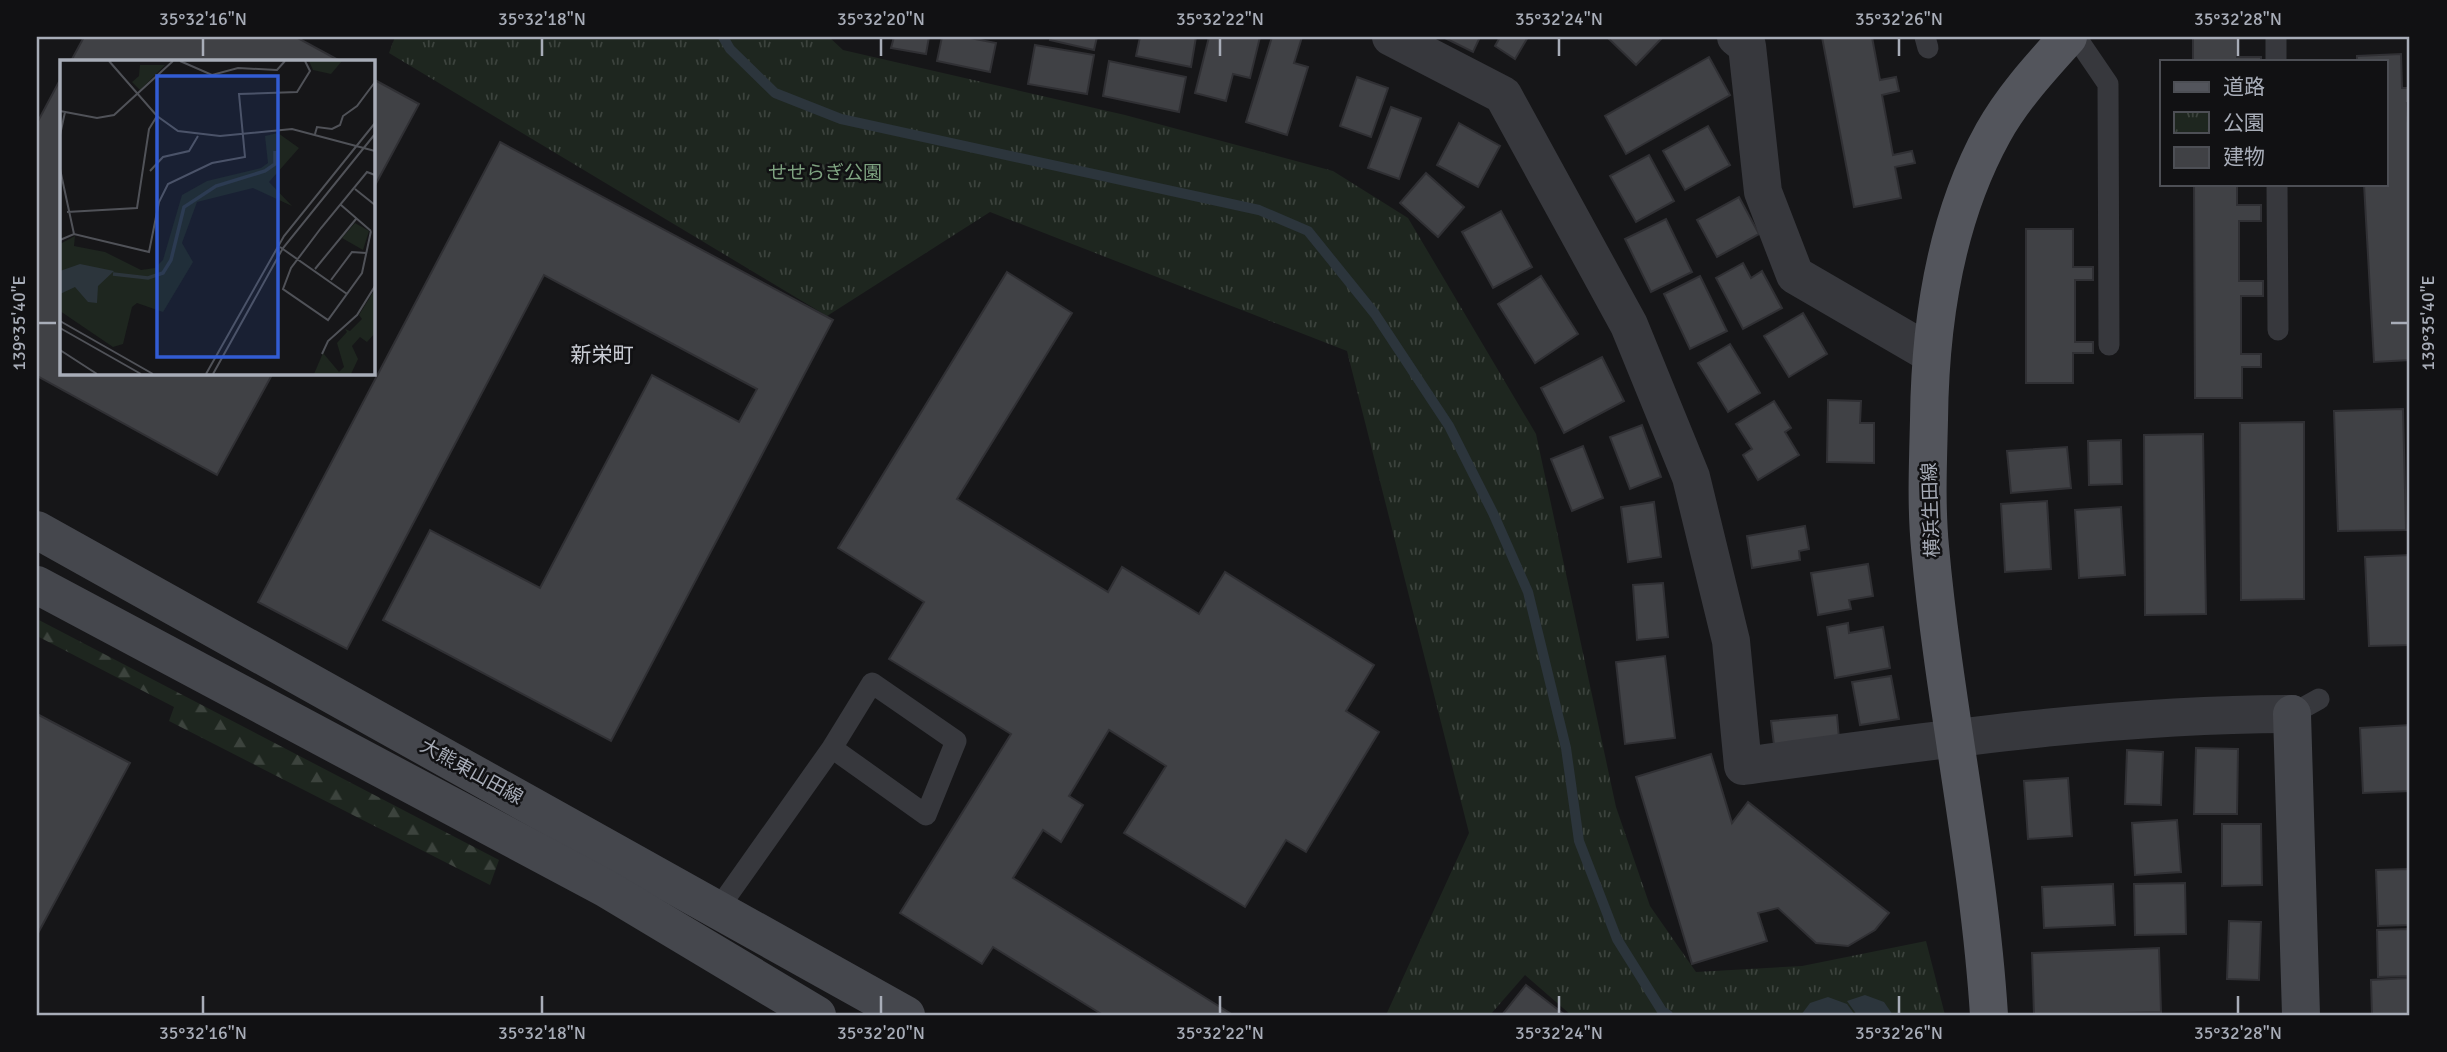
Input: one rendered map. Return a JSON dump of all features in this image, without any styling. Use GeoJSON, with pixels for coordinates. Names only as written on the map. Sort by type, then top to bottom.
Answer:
{"type":"FeatureCollection","features":[{"type":"Feature","properties":{"kind":"main road","name":"横浜生田線"},"geometry":{"type":"LineString","coordinates":[[1989,1015],[1984,946],[1953,738],[1929,544],[1931,354],[1948,253],[1968,186],[1993,133],[2026,83],[2067,37]]}},
{"type":"Feature","properties":{"kind":"street"},"geometry":{"type":"LineString","coordinates":[[1391,37],[1503,95],[1629,325],[1691,477],[1731,641],[1742,766],[1953,738],[2306,707],[2301,1015]]}},
{"type":"Feature","properties":{"kind":"street"},"geometry":{"type":"LineString","coordinates":[[1736,37],[1747,46],[1763,192],[1795,275],[1931,354]]}},
{"type":"Feature","properties":{"kind":"street","name":"大熊東山田線"},"geometry":{"type":"LineString","coordinates":[[37,530],[906,1015]]}},
{"type":"Feature","properties":{"kind":"street","name":"大熊東山田線"},"geometry":{"type":"LineString","coordinates":[[37,585],[605,888],[817,1015]]}},
{"type":"Feature","properties":{"kind":"lane"},"geometry":{"type":"LineString","coordinates":[[2076,37],[2108,84],[2109,345]]}},
{"type":"Feature","properties":{"kind":"lane"},"geometry":{"type":"LineString","coordinates":[[2276,37],[2276,60]]}},
{"type":"Feature","properties":{"kind":"lane"},"geometry":{"type":"LineString","coordinates":[[2277,186],[2278,330]]}},
{"type":"Feature","properties":{"kind":"lane"},"geometry":{"type":"LineString","coordinates":[[718,909],[832,748],[872,683],[956,741],[926,815],[832,748]]}},
{"type":"Feature","properties":{"kind":"green space","name":"せせらぎ公園"},"geometry":{"type":"Polygon","coordinates":[[[395,37],[829,37],[843,50],[1125,115],[1333,171],[1408,218],[1536,434],[1616,807],[1650,906],[1696,972],[1802,966],[1926,941],[1945,1015],[1571,1015],[1525,975],[1490,1015],[1386,1015],[1469,833],[1347,351],[990,212],[827,316],[389,53],[395,37]]]}},
{"type":"Feature","properties":{"kind":"green space"},"geometry":{"type":"Polygon","coordinates":[[[37,619],[499,860],[490,885],[169,721],[174,707],[37,636],[37,619]]]}},
{"type":"Feature","properties":{"kind":"shaded area"},"geometry":{"type":"Polygon","coordinates":[[[1865,995],[1884,1002],[1893,1015],[1857,1015],[1847,1001],[1865,995]]]}},
{"type":"Feature","properties":{"kind":"shaded area"},"geometry":{"type":"Polygon","coordinates":[[[1828,997],[1847,1004],[1855,1015],[1801,1015],[1810,1003],[1828,997]]]}},
{"type":"Feature","properties":{"kind":"building"},"geometry":{"type":"Polygon","coordinates":[[[84,37],[296,37],[338,60],[72,60],[84,37]]]}},
{"type":"Feature","properties":{"kind":"building"},"geometry":{"type":"Polygon","coordinates":[[[894,37],[929,37],[926,54],[891,48],[894,37]]]}},
{"type":"Feature","properties":{"kind":"building"},"geometry":{"type":"Polygon","coordinates":[[[942,37],[965,37],[996,43],[990,72],[937,61],[942,37]]]}},
{"type":"Feature","properties":{"kind":"building"},"geometry":{"type":"Polygon","coordinates":[[[1051,37],[1097,37],[1094,50],[1050,40],[1051,37]]]}},
{"type":"Feature","properties":{"kind":"building"},"geometry":{"type":"Polygon","coordinates":[[[1140,37],[1196,37],[1191,67],[1136,56],[1140,37]]]}},
{"type":"Feature","properties":{"kind":"building"},"geometry":{"type":"Polygon","coordinates":[[[1209,37],[1260,37],[1250,78],[1233,74],[1226,101],[1195,93],[1209,37]]]}},
{"type":"Feature","properties":{"kind":"building"},"geometry":{"type":"Polygon","coordinates":[[[1272,37],[1302,37],[1294,63],[1308,67],[1287,135],[1246,122],[1272,37]]]}},
{"type":"Feature","properties":{"kind":"building"},"geometry":{"type":"Polygon","coordinates":[[[1443,37],[1480,37],[1473,52],[1443,37]]]}},
{"type":"Feature","properties":{"kind":"building"},"geometry":{"type":"Polygon","coordinates":[[[1500,37],[1528,37],[1515,59],[1495,46],[1500,37]]]}},
{"type":"Feature","properties":{"kind":"building"},"geometry":{"type":"Polygon","coordinates":[[[1607,37],[1663,37],[1636,65],[1607,37]]]}},
{"type":"Feature","properties":{"kind":"building"},"geometry":{"type":"Polygon","coordinates":[[[1822,37],[1872,37],[1880,80],[1896,77],[1899,91],[1882,95],[1893,155],[1912,151],[1915,163],[1895,167],[1901,198],[1854,207],[1822,37]]]}},
{"type":"Feature","properties":{"kind":"building"},"geometry":{"type":"Polygon","coordinates":[[[2193,37],[2237,37],[2237,57],[2261,57],[2261,60],[2193,60],[2193,37]]]}},
{"type":"Feature","properties":{"kind":"building"},"geometry":{"type":"Polygon","coordinates":[[[1035,45],[1094,55],[1087,94],[1028,84],[1035,45]]]}},
{"type":"Feature","properties":{"kind":"building"},"geometry":{"type":"Polygon","coordinates":[[[2401,54],[2402,88],[2410,88],[2410,103],[2407,103],[2410,164],[2410,360],[2374,362],[2364,186],[2388,186],[2388,60],[2357,60],[2357,56],[2401,54]]]}},
{"type":"Feature","properties":{"kind":"building"},"geometry":{"type":"Polygon","coordinates":[[[1709,57],[1730,95],[1626,154],[1605,116],[1709,57]]]}},
{"type":"Feature","properties":{"kind":"building"},"geometry":{"type":"Polygon","coordinates":[[[1109,61],[1186,77],[1179,112],[1103,96],[1109,61]]]}},
{"type":"Feature","properties":{"kind":"building"},"geometry":{"type":"Polygon","coordinates":[[[1357,77],[1388,88],[1371,137],[1340,126],[1357,77]]]}},
{"type":"Feature","properties":{"kind":"building"},"geometry":{"type":"Polygon","coordinates":[[[60,80],[60,374],[272,374],[217,475],[37,376],[37,123],[60,80]]]}},
{"type":"Feature","properties":{"kind":"building"},"geometry":{"type":"Polygon","coordinates":[[[374,80],[419,104],[374,187],[374,80]]]}},
{"type":"Feature","properties":{"kind":"building"},"geometry":{"type":"Polygon","coordinates":[[[1391,107],[1421,118],[1399,179],[1368,168],[1391,107]]]}},
{"type":"Feature","properties":{"kind":"building"},"geometry":{"type":"Polygon","coordinates":[[[1459,123],[1500,146],[1478,187],[1437,165],[1459,123]]]}},
{"type":"Feature","properties":{"kind":"building"},"geometry":{"type":"Polygon","coordinates":[[[1708,126],[1730,165],[1685,190],[1663,151],[1708,126]]]}},
{"type":"Feature","properties":{"kind":"building"},"geometry":{"type":"Polygon","coordinates":[[[500,142],[833,320],[611,741],[383,620],[430,530],[540,588],[652,375],[739,422],[757,389],[544,275],[347,649],[258,602],[500,142]]]}},
{"type":"Feature","properties":{"kind":"building"},"geometry":{"type":"Polygon","coordinates":[[[1649,155],[1674,201],[1636,222],[1610,176],[1649,155]]]}},
{"type":"Feature","properties":{"kind":"building"},"geometry":{"type":"Polygon","coordinates":[[[1426,173],[1464,207],[1438,237],[1400,203],[1426,173]]]}},
{"type":"Feature","properties":{"kind":"building"},"geometry":{"type":"Polygon","coordinates":[[[2194,186],[2237,186],[2237,205],[2261,205],[2261,221],[2239,221],[2239,281],[2263,281],[2263,296],[2241,296],[2241,354],[2261,354],[2261,367],[2242,367],[2242,398],[2195,398],[2194,186]]]}},
{"type":"Feature","properties":{"kind":"building"},"geometry":{"type":"Polygon","coordinates":[[[1739,197],[1759,234],[1717,257],[1697,220],[1739,197]]]}},
{"type":"Feature","properties":{"kind":"building"},"geometry":{"type":"Polygon","coordinates":[[[1501,211],[1532,267],[1493,288],[1462,232],[1501,211]]]}},
{"type":"Feature","properties":{"kind":"building"},"geometry":{"type":"Polygon","coordinates":[[[1666,219],[1692,272],[1651,292],[1625,239],[1666,219]]]}},
{"type":"Feature","properties":{"kind":"building"},"geometry":{"type":"Polygon","coordinates":[[[2026,229],[2073,229],[2073,267],[2093,267],[2093,280],[2075,280],[2075,342],[2093,342],[2093,353],[2073,353],[2073,383],[2026,383],[2026,229]]]}},
{"type":"Feature","properties":{"kind":"building"},"geometry":{"type":"Polygon","coordinates":[[[1743,263],[1751,278],[1762,271],[1782,308],[1743,329],[1716,278],[1743,263]]]}},
{"type":"Feature","properties":{"kind":"building"},"geometry":{"type":"Polygon","coordinates":[[[1007,272],[1072,313],[957,499],[1108,592],[1122,567],[1199,614],[1225,572],[1374,665],[1346,711],[1379,732],[1306,852],[1286,840],[1245,907],[1124,833],[1166,766],[1109,730],[1069,796],[1083,805],[1061,842],[1043,830],[1013,878],[1233,1015],[1103,1015],[993,947],[982,964],[900,913],[1011,734],[889,659],[924,602],[838,548],[1007,272]]]}},
{"type":"Feature","properties":{"kind":"building"},"geometry":{"type":"Polygon","coordinates":[[[1541,276],[1578,334],[1535,363],[1498,304],[1541,276]]]}},
{"type":"Feature","properties":{"kind":"building"},"geometry":{"type":"Polygon","coordinates":[[[1700,276],[1727,331],[1690,349],[1664,294],[1700,276]]]}},
{"type":"Feature","properties":{"kind":"building"},"geometry":{"type":"Polygon","coordinates":[[[1803,313],[1827,354],[1789,377],[1764,336],[1803,313]]]}},
{"type":"Feature","properties":{"kind":"building"},"geometry":{"type":"Polygon","coordinates":[[[1730,344],[1760,393],[1728,412],[1698,363],[1730,344]]]}},
{"type":"Feature","properties":{"kind":"building"},"geometry":{"type":"Polygon","coordinates":[[[1602,357],[1624,401],[1564,433],[1541,388],[1602,357]]]}},
{"type":"Feature","properties":{"kind":"building"},"geometry":{"type":"Polygon","coordinates":[[[1828,400],[1861,401],[1860,423],[1874,423],[1874,463],[1827,462],[1828,400]]]}},
{"type":"Feature","properties":{"kind":"building"},"geometry":{"type":"Polygon","coordinates":[[[1774,401],[1791,428],[1785,432],[1799,455],[1758,480],[1743,455],[1752,449],[1736,424],[1774,401]]]}},
{"type":"Feature","properties":{"kind":"building"},"geometry":{"type":"Polygon","coordinates":[[[2403,409],[2406,530],[2338,531],[2334,411],[2403,409]]]}},
{"type":"Feature","properties":{"kind":"building"},"geometry":{"type":"Polygon","coordinates":[[[2304,422],[2304,599],[2241,600],[2240,423],[2304,422]]]}},
{"type":"Feature","properties":{"kind":"building"},"geometry":{"type":"Polygon","coordinates":[[[1642,425],[1661,477],[1630,489],[1610,437],[1642,425]]]}},
{"type":"Feature","properties":{"kind":"building"},"geometry":{"type":"Polygon","coordinates":[[[2203,434],[2206,614],[2145,615],[2144,435],[2203,434]]]}},
{"type":"Feature","properties":{"kind":"building"},"geometry":{"type":"Polygon","coordinates":[[[2121,440],[2122,484],[2089,485],[2088,441],[2121,440]]]}},
{"type":"Feature","properties":{"kind":"building"},"geometry":{"type":"Polygon","coordinates":[[[1583,446],[1603,498],[1572,511],[1551,459],[1583,446]]]}},
{"type":"Feature","properties":{"kind":"building"},"geometry":{"type":"Polygon","coordinates":[[[2067,447],[2071,488],[2011,493],[2007,451],[2067,447]]]}},
{"type":"Feature","properties":{"kind":"building"},"geometry":{"type":"Polygon","coordinates":[[[2047,501],[2051,569],[2005,572],[2001,504],[2047,501]]]}},
{"type":"Feature","properties":{"kind":"building"},"geometry":{"type":"Polygon","coordinates":[[[1654,502],[1661,557],[1628,562],[1621,507],[1654,502]]]}},
{"type":"Feature","properties":{"kind":"building"},"geometry":{"type":"Polygon","coordinates":[[[2121,507],[2125,575],[2079,578],[2075,510],[2121,507]]]}},
{"type":"Feature","properties":{"kind":"building"},"geometry":{"type":"Polygon","coordinates":[[[1805,526],[1809,549],[1799,551],[1800,560],[1752,568],[1747,536],[1805,526]]]}},
{"type":"Feature","properties":{"kind":"building"},"geometry":{"type":"Polygon","coordinates":[[[2410,555],[2410,645],[2369,646],[2365,557],[2410,555]]]}},
{"type":"Feature","properties":{"kind":"building"},"geometry":{"type":"Polygon","coordinates":[[[1868,564],[1873,596],[1849,600],[1851,609],[1818,615],[1811,573],[1868,564]]]}},
{"type":"Feature","properties":{"kind":"building"},"geometry":{"type":"Polygon","coordinates":[[[1663,583],[1668,637],[1637,640],[1633,585],[1663,583]]]}},
{"type":"Feature","properties":{"kind":"building"},"geometry":{"type":"Polygon","coordinates":[[[1848,623],[1849,633],[1883,627],[1890,668],[1835,678],[1827,627],[1848,623]]]}},
{"type":"Feature","properties":{"kind":"building"},"geometry":{"type":"Polygon","coordinates":[[[1665,656],[1675,738],[1625,744],[1616,662],[1665,656]]]}},
{"type":"Feature","properties":{"kind":"building"},"geometry":{"type":"Polygon","coordinates":[[[1891,676],[1899,719],[1860,725],[1852,682],[1891,676]]]}},
{"type":"Feature","properties":{"kind":"building"},"geometry":{"type":"Polygon","coordinates":[[[37,714],[130,763],[37,935],[37,714]]]}},
{"type":"Feature","properties":{"kind":"building"},"geometry":{"type":"Polygon","coordinates":[[[1837,715],[1839,739],[1774,745],[1771,721],[1837,715]]]}},
{"type":"Feature","properties":{"kind":"building"},"geometry":{"type":"Polygon","coordinates":[[[2410,725],[2410,791],[2363,793],[2360,728],[2410,725]]]}},
{"type":"Feature","properties":{"kind":"building"},"geometry":{"type":"Polygon","coordinates":[[[2196,748],[2238,749],[2237,814],[2194,814],[2196,748]]]}},
{"type":"Feature","properties":{"kind":"building"},"geometry":{"type":"Polygon","coordinates":[[[2127,750],[2163,752],[2161,805],[2125,804],[2127,750]]]}},
{"type":"Feature","properties":{"kind":"building"},"geometry":{"type":"Polygon","coordinates":[[[1711,754],[1732,823],[1748,802],[1889,913],[1875,930],[1848,946],[1816,943],[1778,908],[1758,913],[1767,941],[1692,964],[1636,777],[1711,754]]]}},
{"type":"Feature","properties":{"kind":"building"},"geometry":{"type":"Polygon","coordinates":[[[2068,778],[2072,836],[2028,839],[2024,781],[2068,778]]]}},
{"type":"Feature","properties":{"kind":"building"},"geometry":{"type":"Polygon","coordinates":[[[2177,820],[2181,872],[2135,875],[2132,823],[2177,820]]]}},
{"type":"Feature","properties":{"kind":"building"},"geometry":{"type":"Polygon","coordinates":[[[2222,824],[2261,824],[2262,885],[2222,886],[2222,824]]]}},
{"type":"Feature","properties":{"kind":"building"},"geometry":{"type":"Polygon","coordinates":[[[2410,869],[2410,925],[2378,926],[2376,870],[2410,869]]]}},
{"type":"Feature","properties":{"kind":"building"},"geometry":{"type":"Polygon","coordinates":[[[2185,883],[2186,934],[2135,935],[2134,884],[2185,883]]]}},
{"type":"Feature","properties":{"kind":"building"},"geometry":{"type":"Polygon","coordinates":[[[2113,884],[2115,925],[2044,928],[2042,887],[2113,884]]]}},
{"type":"Feature","properties":{"kind":"building"},"geometry":{"type":"Polygon","coordinates":[[[2229,921],[2261,922],[2259,980],[2227,979],[2229,921]]]}},
{"type":"Feature","properties":{"kind":"building"},"geometry":{"type":"Polygon","coordinates":[[[2410,929],[2410,976],[2378,977],[2377,930],[2410,929]]]}},
{"type":"Feature","properties":{"kind":"building"},"geometry":{"type":"Polygon","coordinates":[[[2159,948],[2161,1012],[2034,1015],[2032,953],[2159,948]]]}},
{"type":"Feature","properties":{"kind":"building"},"geometry":{"type":"Polygon","coordinates":[[[2410,978],[2410,1015],[2372,1015],[2371,980],[2410,978]]]}},
{"type":"Feature","properties":{"kind":"building"},"geometry":{"type":"Polygon","coordinates":[[[1526,985],[1565,1015],[1502,1015],[1526,985]]]}},
{"type":"Feature","properties":{"kind":"waterway"},"geometry":{"type":"LineString","coordinates":[[723,37],[730,49],[775,93],[841,119],[1259,210],[1308,231],[1375,314],[1449,426],[1493,513],[1528,592],[1566,748],[1579,841],[1617,939],[1662,1011],[1668,1015]]}},
{"type":"Feature","properties":{"kind":"district","name":"新栄町"},"geometry":{"type":"Point","coordinates":[602,355]}}]}
